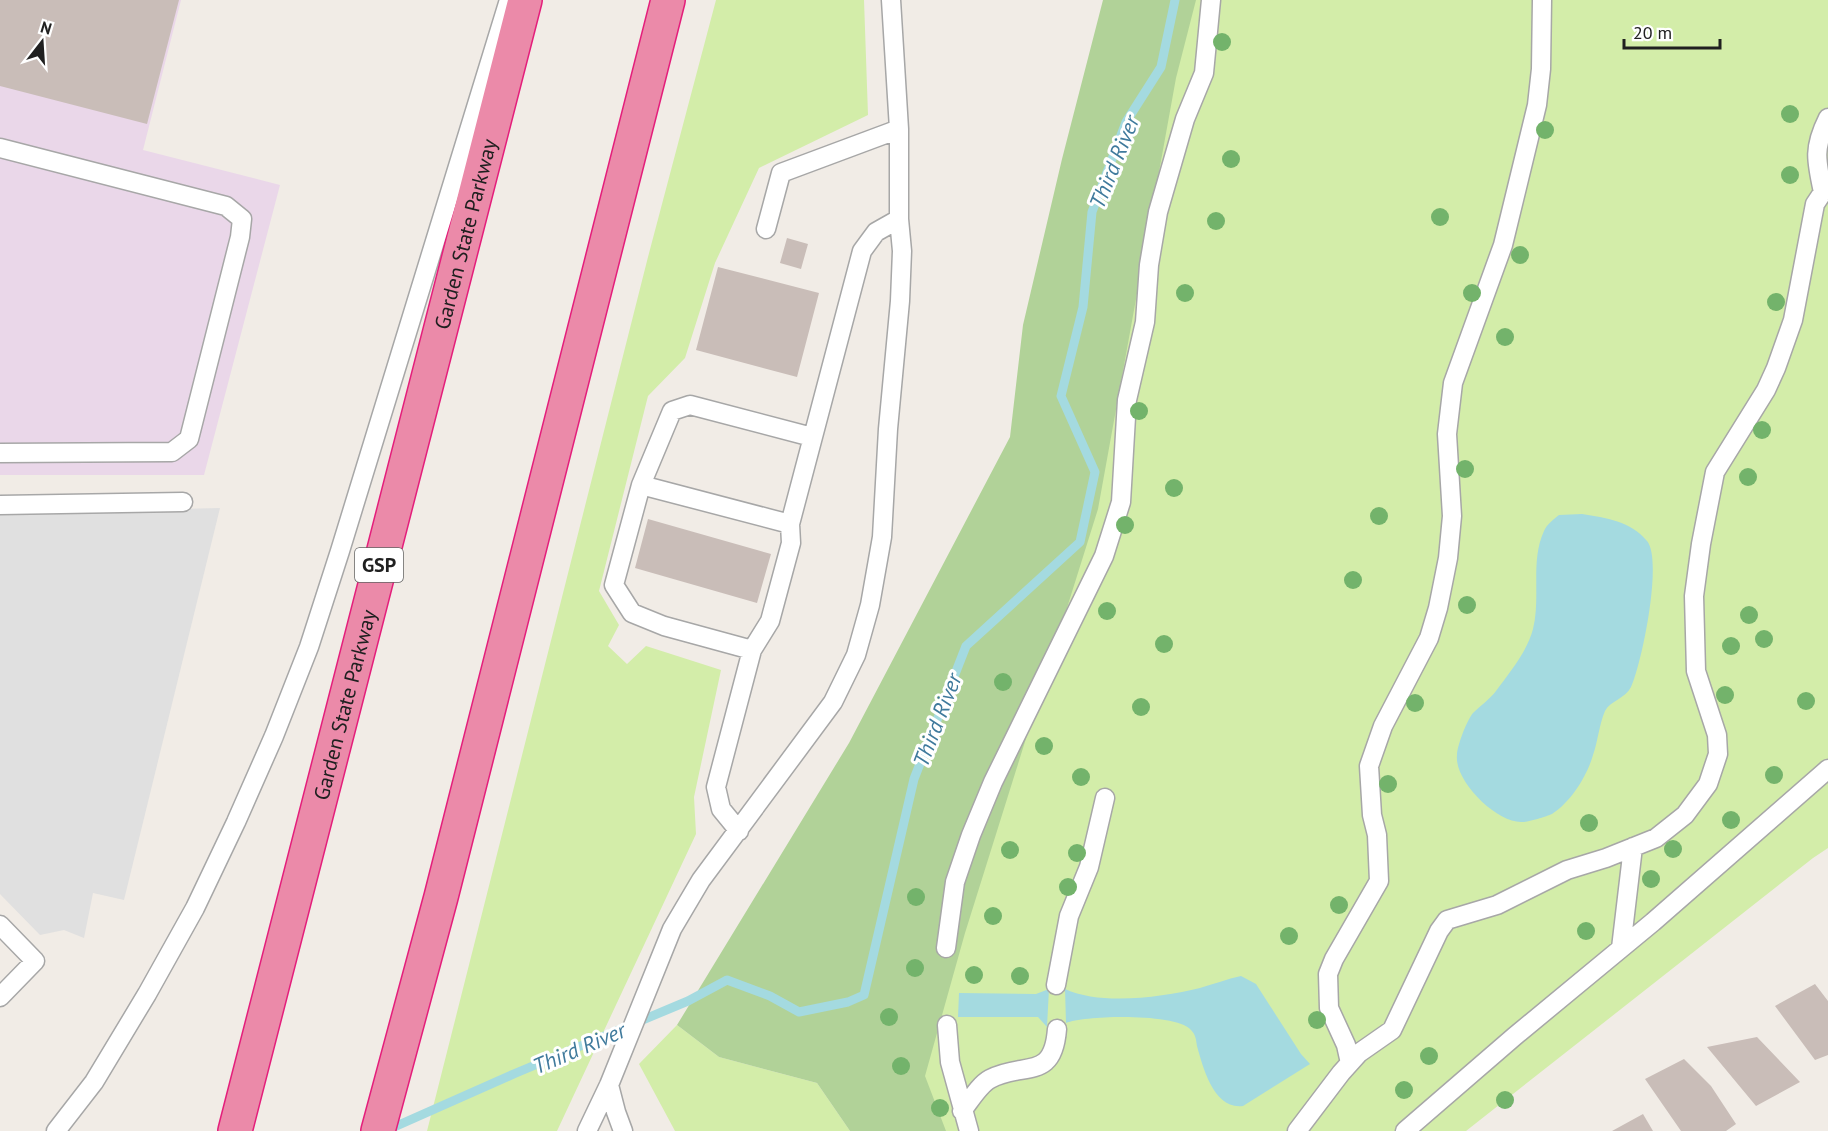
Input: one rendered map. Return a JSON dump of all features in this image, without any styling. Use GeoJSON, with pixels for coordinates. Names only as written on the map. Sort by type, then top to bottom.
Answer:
{"type":"FeatureCollection","features":[{"type":"Feature","properties":{"kind":"highway","name":"Garden State Parkway"},"geometry":{"type":"LineString","coordinates":[[235,1131],[525,0]]}},
{"type":"Feature","properties":{"kind":"highway"},"geometry":{"type":"LineString","coordinates":[[380,1123],[441,897],[668,0]]}},
{"type":"Feature","properties":{"kind":"lane"},"geometry":{"type":"LineString","coordinates":[[57,1131],[94,1082],[195,908],[274,736],[309,647],[509,0]]}},
{"type":"Feature","properties":{"kind":"lane"},"geometry":{"type":"LineString","coordinates":[[587,1131],[609,1085],[672,929],[700,880],[739,831],[832,702],[856,655],[870,605],[882,537],[902,251],[899,219],[899,129],[891,0]]}},
{"type":"Feature","properties":{"kind":"lane"},"geometry":{"type":"LineString","coordinates":[[946,948],[955,882],[971,836],[993,782],[1104,556],[1121,502],[1127,400],[1145,322],[1149,265],[1158,212],[1185,118],[1204,73],[1211,0]]}},
{"type":"Feature","properties":{"kind":"lane"},"geometry":{"type":"LineString","coordinates":[[1350,1063],[1346,1045],[1329,1008],[1328,974],[1378,881],[1377,835],[1372,815],[1369,766],[1383,726],[1429,638],[1438,608],[1448,558],[1452,516],[1447,434],[1453,383],[1503,245],[1537,105],[1541,69],[1542,0]]}},
{"type":"Feature","properties":{"kind":"lane"},"geometry":{"type":"LineString","coordinates":[[1297,1131],[1359,1053],[1392,1030],[1439,931],[1447,920],[1497,905],[1567,870],[1606,858],[1656,838],[1685,815],[1708,784],[1718,754],[1717,735],[1696,671],[1694,637],[1694,596],[1704,524],[1715,472],[1766,390],[1790,330],[1804,272],[1815,204],[1825,191],[1816,160],[1819,137],[1828,118]]}},
{"type":"Feature","properties":{"kind":"lane"},"geometry":{"type":"LineString","coordinates":[[766,229],[781,173],[899,129]]}},
{"type":"Feature","properties":{"kind":"lane"},"geometry":{"type":"LineString","coordinates":[[0,148],[226,206],[242,219],[240,237],[189,439],[172,452],[0,453]]}},
{"type":"Feature","properties":{"kind":"lane"},"geometry":{"type":"LineString","coordinates":[[739,831],[721,810],[716,787],[752,650],[771,621],[791,543],[790,524],[862,251],[876,232],[899,219]]}},
{"type":"Feature","properties":{"kind":"lane"},"geometry":{"type":"LineString","coordinates":[[752,650],[664,626],[632,613],[614,585],[641,485],[672,411],[690,405],[812,437]]}},
{"type":"Feature","properties":{"kind":"lane"},"geometry":{"type":"LineString","coordinates":[[641,485],[790,524]]}},
{"type":"Feature","properties":{"kind":"lane"},"geometry":{"type":"LineString","coordinates":[[0,505],[183,502]]}},
{"type":"Feature","properties":{"kind":"lane"},"geometry":{"type":"LineString","coordinates":[[1405,1131],[1506,1043],[1661,915],[1828,769]]}},
{"type":"Feature","properties":{"kind":"lane"},"geometry":{"type":"LineString","coordinates":[[1056,985],[1069,916],[1089,867],[1105,798]]}},
{"type":"Feature","properties":{"kind":"lane"},"geometry":{"type":"LineString","coordinates":[[1621,948],[1633,847]]}},
{"type":"Feature","properties":{"kind":"lane"},"geometry":{"type":"LineString","coordinates":[[0,925],[35,961],[0,997]]}},
{"type":"Feature","properties":{"kind":"lane"},"geometry":{"type":"LineString","coordinates":[[947,1025],[950,1062],[969,1131]]}},
{"type":"Feature","properties":{"kind":"lane"},"geometry":{"type":"LineString","coordinates":[[963,1111],[988,1080],[1014,1071],[1036,1068],[1049,1058],[1056,1045],[1057,1029]]}},
{"type":"Feature","properties":{"kind":"lane"},"geometry":{"type":"LineString","coordinates":[[609,1085],[623,1131]]}},
{"type":"Feature","properties":{"kind":"shaded area"},"geometry":{"type":"Polygon","coordinates":[[[0,0],[181,0],[143,150],[280,185],[204,475],[0,475],[0,0]]]}},
{"type":"Feature","properties":{"kind":"shaded area"},"geometry":{"type":"Polygon","coordinates":[[[220,508],[124,900],[93,893],[84,938],[64,930],[40,935],[0,894],[0,513],[220,508]]]}},
{"type":"Feature","properties":{"kind":"green space"},"geometry":{"type":"Polygon","coordinates":[[[716,0],[864,0],[868,115],[759,168],[715,263],[685,358],[648,396],[599,591],[619,625],[608,646],[627,664],[646,646],[721,670],[694,797],[696,834],[557,1131],[427,1131],[648,257],[716,0]]]}},
{"type":"Feature","properties":{"kind":"green space"},"geometry":{"type":"Polygon","coordinates":[[[1103,0],[1196,0],[1176,78],[1098,509],[965,933],[925,1076],[946,1131],[850,1131],[817,1083],[719,1057],[677,1025],[849,743],[1010,437],[1023,325],[1062,159],[1103,0]]]}},
{"type":"Feature","properties":{"kind":"green space"},"geometry":{"type":"Polygon","coordinates":[[[1175,0],[1828,0],[1828,848],[1466,1131],[883,1131],[1175,0]]]}},
{"type":"Feature","properties":{"kind":"green space"},"geometry":{"type":"Polygon","coordinates":[[[677,1025],[719,1057],[817,1083],[850,1131],[675,1131],[639,1064],[677,1025]]]}},
{"type":"Feature","properties":{"kind":"water"},"geometry":{"type":"Polygon","coordinates":[[[1582,514],[1626,525],[1641,534],[1647,541],[1651,552],[1652,589],[1636,675],[1629,691],[1605,711],[1590,763],[1582,780],[1566,803],[1550,815],[1524,822],[1511,820],[1489,808],[1469,788],[1458,765],[1459,746],[1465,727],[1473,713],[1496,691],[1527,646],[1535,617],[1536,567],[1545,528],[1559,515],[1582,514]]]}},
{"type":"Feature","properties":{"kind":"water"},"geometry":{"type":"Polygon","coordinates":[[[1241,976],[1256,984],[1301,1054],[1310,1064],[1243,1106],[1233,1105],[1217,1095],[1207,1076],[1196,1038],[1191,1030],[1182,1024],[1131,1017],[1092,1018],[1066,1023],[1065,989],[1080,994],[1114,999],[1150,997],[1200,988],[1241,976]]]}},
{"type":"Feature","properties":{"kind":"water"},"geometry":{"type":"Polygon","coordinates":[[[1049,989],[1047,1027],[1038,1017],[958,1017],[959,993],[1036,994],[1049,989]]]}},
{"type":"Feature","properties":{"kind":"building"},"geometry":{"type":"Polygon","coordinates":[[[0,0],[179,0],[147,124],[0,86],[0,0]]]}},
{"type":"Feature","properties":{"kind":"building"},"geometry":{"type":"Polygon","coordinates":[[[787,238],[808,244],[801,269],[780,263],[787,238]]]}},
{"type":"Feature","properties":{"kind":"building"},"geometry":{"type":"Polygon","coordinates":[[[718,267],[819,293],[797,377],[696,350],[718,267]]]}},
{"type":"Feature","properties":{"kind":"building"},"geometry":{"type":"Polygon","coordinates":[[[648,519],[771,554],[757,603],[635,568],[648,519]]]}},
{"type":"Feature","properties":{"kind":"building"},"geometry":{"type":"Polygon","coordinates":[[[1815,984],[1828,1001],[1828,1055],[1815,1060],[1775,1006],[1815,984]]]}},
{"type":"Feature","properties":{"kind":"building"},"geometry":{"type":"Polygon","coordinates":[[[1757,1037],[1800,1082],[1756,1106],[1707,1047],[1757,1037]]]}},
{"type":"Feature","properties":{"kind":"building"},"geometry":{"type":"Polygon","coordinates":[[[1684,1059],[1711,1086],[1736,1124],[1726,1131],[1681,1131],[1645,1079],[1684,1059]]]}},
{"type":"Feature","properties":{"kind":"building"},"geometry":{"type":"Polygon","coordinates":[[[1643,1114],[1653,1131],[1612,1131],[1643,1114]]]}},
{"type":"Feature","properties":{"kind":"waterway","name":"Third River"},"geometry":{"type":"LineString","coordinates":[[385,1131],[688,1001],[727,980],[770,996],[799,1012],[848,1002],[864,995],[914,779],[966,646],[1080,542],[1095,472],[1061,396],[1083,307],[1092,212],[1126,122],[1161,67],[1175,0]]}}]}
